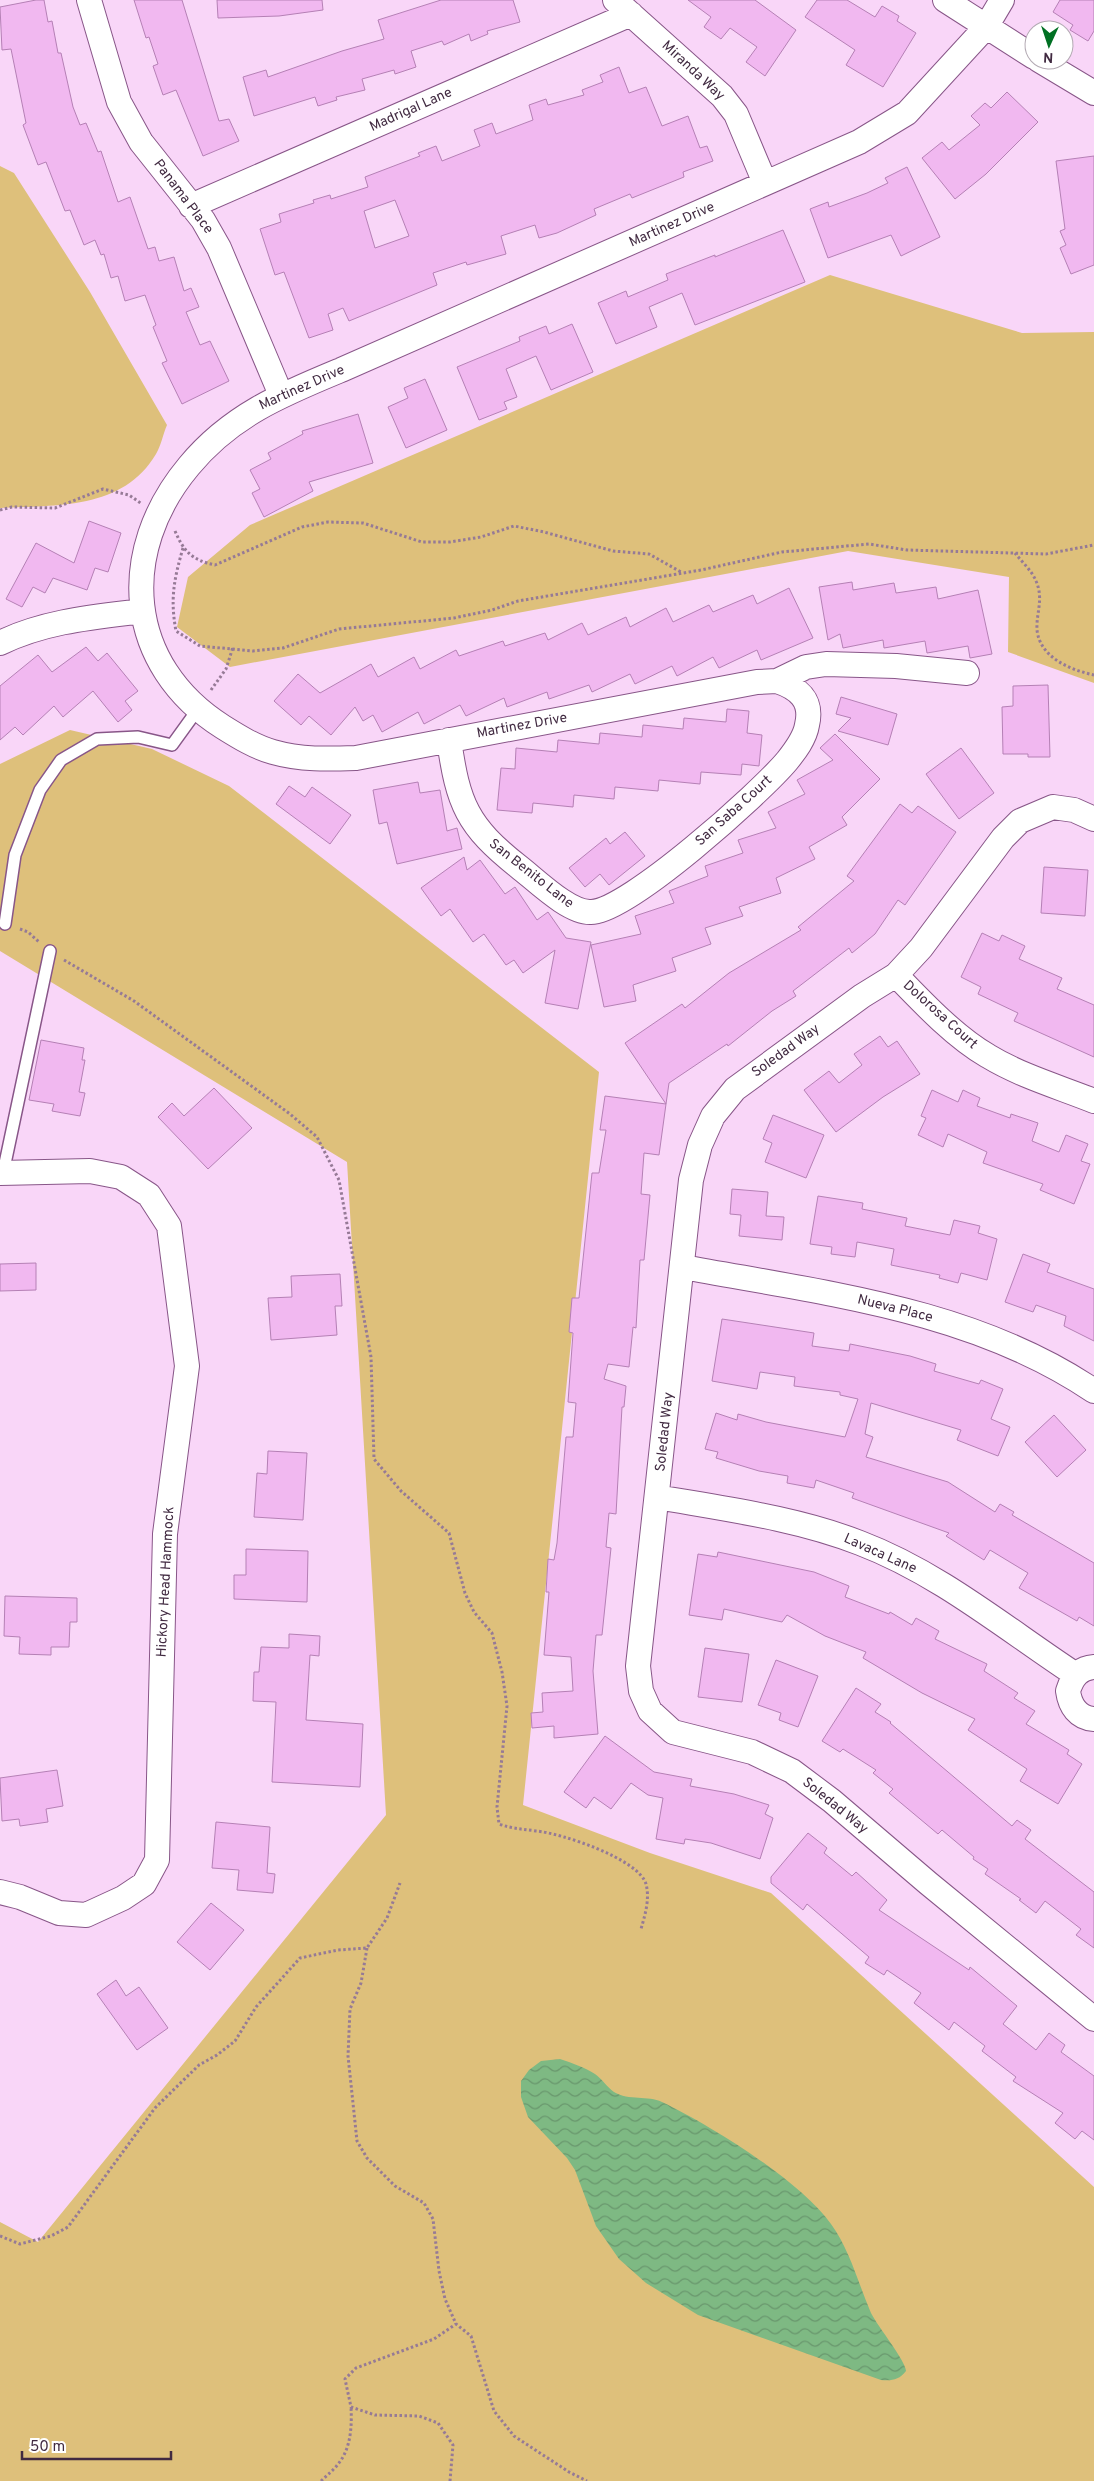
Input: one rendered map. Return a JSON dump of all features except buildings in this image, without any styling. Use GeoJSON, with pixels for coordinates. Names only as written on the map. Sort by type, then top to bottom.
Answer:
{"type":"FeatureCollection","features":[{"type":"Feature","properties":{"kind":"street","name":"Panama Place"},"geometry":{"type":"LineString","coordinates":[[89,0],[118,102],[141,142],[191,206],[218,248],[281,395]]}},
{"type":"Feature","properties":{"kind":"street"},"geometry":{"type":"LineString","coordinates":[[945,0],[1024,51]]}},
{"type":"Feature","properties":{"kind":"street","name":"Martinez Drive"},"geometry":{"type":"LineString","coordinates":[[967,673],[896,666],[826,664],[806,667],[777,681],[757,682],[356,758],[313,759],[273,752],[246,741],[198,709],[173,684],[154,652],[140,592],[144,556],[158,516],[170,492],[189,465],[237,420],[281,395],[342,370],[859,142],[907,113],[986,28],[1002,0]]}},
{"type":"Feature","properties":{"kind":"street","name":"Madrigal Lane"},"geometry":{"type":"LineString","coordinates":[[191,206],[623,7]]}},
{"type":"Feature","properties":{"kind":"street","name":"Miranda Way"},"geometry":{"type":"LineString","coordinates":[[623,7],[727,102],[739,121],[765,184]]}},
{"type":"Feature","properties":{"kind":"street"},"geometry":{"type":"LineString","coordinates":[[1056,70],[1094,93]]}},
{"type":"Feature","properties":{"kind":"street"},"geometry":{"type":"LineString","coordinates":[[0,643],[26,632],[63,622],[143,611]]}},
{"type":"Feature","properties":{"kind":"street","name":"San Saba Court"},"geometry":{"type":"LineString","coordinates":[[593,913],[609,908],[640,888],[699,843],[756,793],[787,761],[802,738],[808,724],[808,710],[804,698],[794,687],[777,681]]}},
{"type":"Feature","properties":{"kind":"street","name":"San Benito Lane"},"geometry":{"type":"LineString","coordinates":[[449,740],[454,780],[460,797],[472,821],[489,842],[565,903],[580,912],[593,913]]}},
{"type":"Feature","properties":{"kind":"street","name":"Soledad Way"},"geometry":{"type":"LineString","coordinates":[[1094,819],[1074,810],[1053,808],[1020,820],[1004,838],[921,948],[896,975],[761,1068],[735,1089],[713,1116],[700,1145],[691,1180],[638,1666],[641,1691],[650,1710],[673,1732],[752,1752],[792,1771],[832,1801],[928,1883],[1094,2019]]}},
{"type":"Feature","properties":{"kind":"street","name":"Dolorosa Court"},"geometry":{"type":"LineString","coordinates":[[896,975],[966,1040],[987,1056],[1022,1073],[1094,1101]]}},
{"type":"Feature","properties":{"kind":"street","name":"Hickory Head Hammock"},"geometry":{"type":"LineString","coordinates":[[0,1892],[20,1897],[59,1913],[86,1914],[123,1898],[144,1884],[157,1860],[165,1534],[187,1366],[169,1226],[149,1195],[121,1177],[90,1171],[1,1173]]}},
{"type":"Feature","properties":{"kind":"street","name":"Nueva Place"},"geometry":{"type":"LineString","coordinates":[[683,1267],[875,1302],[923,1314],[1008,1345],[1094,1391]]}},
{"type":"Feature","properties":{"kind":"street","name":"Lavaca Lane"},"geometry":{"type":"LineString","coordinates":[[657,1497],[771,1518],[860,1543],[899,1560],[940,1582],[1085,1671],[1068,1691],[1069,1700],[1080,1715],[1094,1719]]}},
{"type":"Feature","properties":{"kind":"lane"},"geometry":{"type":"LineString","coordinates":[[6,924],[15,855],[40,790],[61,760],[97,738],[138,737],[172,745],[198,709]]}},
{"type":"Feature","properties":{"kind":"lane"},"geometry":{"type":"LineString","coordinates":[[1,1173],[50,951]]}},
{"type":"Feature","properties":{"kind":"path"},"geometry":{"type":"LineString","coordinates":[[0,510],[12,508],[55,508],[104,488],[129,495],[174,527],[183,548],[201,562],[215,565],[302,527],[328,522],[363,523],[422,542],[450,542],[481,537],[514,526],[614,551],[649,554],[681,572]]}},
{"type":"Feature","properties":{"kind":"path"},"geometry":{"type":"LineString","coordinates":[[183,548],[176,572],[171,606],[176,631],[200,646],[233,647],[253,651],[283,648],[339,629],[454,618],[492,610],[518,601],[782,552],[869,544],[908,550],[1046,554],[1094,545]]}},
{"type":"Feature","properties":{"kind":"path"},"geometry":{"type":"LineString","coordinates":[[1015,553],[1036,580],[1041,604],[1037,630],[1042,644],[1054,658],[1071,670],[1094,675]]}},
{"type":"Feature","properties":{"kind":"path"},"geometry":{"type":"LineString","coordinates":[[198,709],[226,669],[233,647]]}},
{"type":"Feature","properties":{"kind":"path"},"geometry":{"type":"LineString","coordinates":[[6,924],[28,932],[50,951],[134,1001],[263,1094],[317,1137],[339,1180],[359,1282],[371,1357],[374,1458],[401,1491],[449,1533],[465,1593],[474,1612],[492,1633],[496,1648],[507,1706],[497,1807],[500,1824],[514,1830],[537,1831],[570,1839],[623,1860],[640,1871],[646,1884],[647,1898],[641,1929]]}},
{"type":"Feature","properties":{"kind":"path"},"geometry":{"type":"LineString","coordinates":[[400,1884],[387,1918],[367,1948],[361,1983],[350,2009],[348,2056],[357,2141],[367,2158],[396,2186],[424,2203],[433,2219],[439,2271],[445,2299],[456,2324],[471,2336],[494,2412],[514,2436],[569,2472],[587,2481]]}},
{"type":"Feature","properties":{"kind":"path"},"geometry":{"type":"LineString","coordinates":[[0,2236],[20,2244],[51,2236],[68,2227],[155,2108],[199,2065],[217,2055],[234,2041],[262,2000],[300,1958],[338,1950],[367,1948]]}},
{"type":"Feature","properties":{"kind":"path"},"geometry":{"type":"LineString","coordinates":[[321,2481],[339,2464],[347,2448],[352,2423],[351,2407],[345,2379],[356,2368],[434,2339],[456,2324]]}},
{"type":"Feature","properties":{"kind":"path"},"geometry":{"type":"LineString","coordinates":[[351,2407],[375,2415],[419,2416],[438,2423],[453,2445],[450,2481]]}},
{"type":"Feature","properties":{"kind":"shaded area"},"geometry":{"type":"Polygon","coordinates":[[[0,166],[14,173],[90,292],[167,425],[158,451],[142,472],[126,486],[107,495],[87,501],[0,508],[0,166]]]}},
{"type":"Feature","properties":{"kind":"shaded area"},"geometry":{"type":"Polygon","coordinates":[[[830,275],[1022,333],[1094,332],[1094,683],[1008,652],[1009,577],[848,551],[230,667],[177,627],[188,577],[250,525],[830,275]]]}},
{"type":"Feature","properties":{"kind":"shaded area"},"geometry":{"type":"Polygon","coordinates":[[[70,730],[152,749],[229,786],[599,1072],[523,1805],[650,1853],[771,1893],[1094,2187],[1094,2481],[0,2481],[0,2222],[38,2242],[386,1815],[347,1162],[0,951],[0,764],[70,730]]]}},
{"type":"Feature","properties":{"kind":"water"},"geometry":{"type":"Polygon","coordinates":[[[560,2059],[595,2074],[611,2090],[620,2095],[657,2100],[705,2125],[777,2172],[817,2207],[838,2234],[849,2256],[871,2313],[897,2352],[906,2371],[895,2379],[881,2380],[698,2315],[646,2283],[619,2259],[596,2226],[575,2170],[567,2158],[528,2117],[521,2097],[521,2081],[529,2070],[541,2061],[560,2059]]]}}]}
